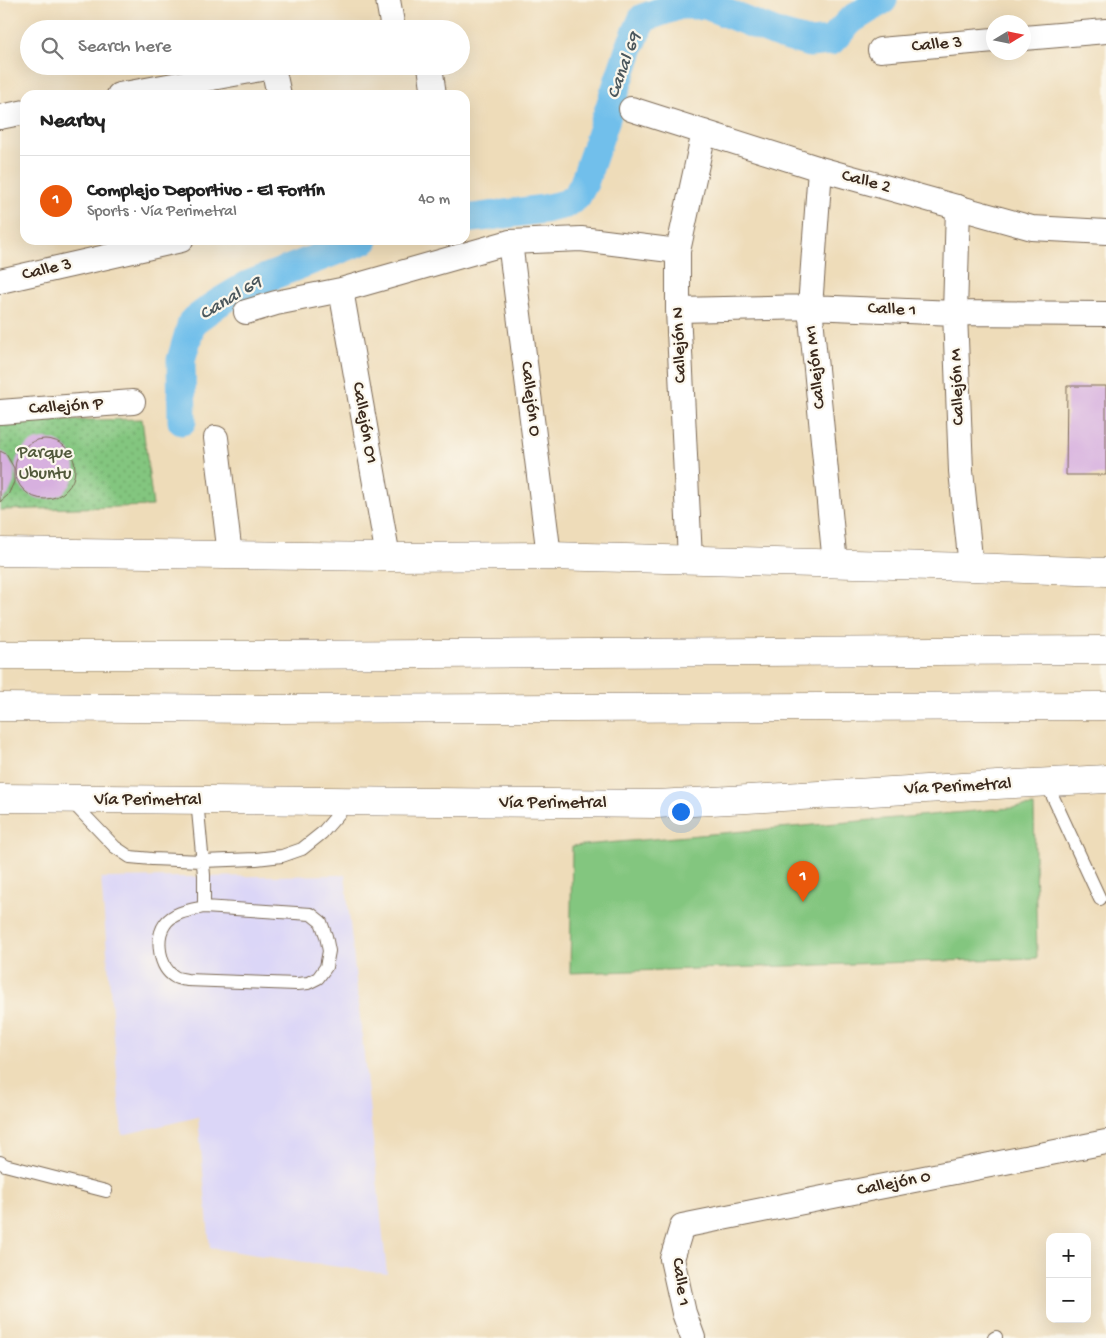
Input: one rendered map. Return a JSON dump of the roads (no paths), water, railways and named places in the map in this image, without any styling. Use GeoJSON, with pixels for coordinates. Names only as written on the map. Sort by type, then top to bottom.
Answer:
{"type":"FeatureCollection","features":[{"type":"Feature","properties":{"kind":"main road"},"geometry":{"type":"LineString","coordinates":[[0,552],[549,556],[1106,572]]}},
{"type":"Feature","properties":{"kind":"main road"},"geometry":{"type":"LineString","coordinates":[[0,655],[1106,650]]}},
{"type":"Feature","properties":{"kind":"main road"},"geometry":{"type":"LineString","coordinates":[[0,707],[271,709],[1106,706]]}},
{"type":"Feature","properties":{"kind":"main road","name":"Vía Perimetral"},"geometry":{"type":"LineString","coordinates":[[0,798],[657,804],[1106,779]]}},
{"type":"Feature","properties":{"kind":"street"},"geometry":{"type":"LineString","coordinates":[[388,0],[391,20]]}},
{"type":"Feature","properties":{"kind":"street"},"geometry":{"type":"LineString","coordinates":[[1031,37],[1106,31]]}},
{"type":"Feature","properties":{"kind":"street","name":"Calle 3"},"geometry":{"type":"LineString","coordinates":[[880,50],[986,41]]}},
{"type":"Feature","properties":{"kind":"street"},"geometry":{"type":"LineString","coordinates":[[147,90],[230,75]]}},
{"type":"Feature","properties":{"kind":"street"},"geometry":{"type":"LineString","coordinates":[[276,75],[278,90]]}},
{"type":"Feature","properties":{"kind":"street"},"geometry":{"type":"LineString","coordinates":[[431,75],[433,90]]}},
{"type":"Feature","properties":{"kind":"street","name":"Calle 2"},"geometry":{"type":"LineString","coordinates":[[631,109],[820,169],[1032,228],[1106,232]]}},
{"type":"Feature","properties":{"kind":"street"},"geometry":{"type":"LineString","coordinates":[[0,116],[20,113]]}},
{"type":"Feature","properties":{"kind":"street","name":"Callejón N"},"geometry":{"type":"LineString","coordinates":[[690,559],[678,310],[678,251],[704,132]]}},
{"type":"Feature","properties":{"kind":"street","name":"Callejón M1"},"geometry":{"type":"LineString","coordinates":[[820,169],[810,307],[835,564]]}},
{"type":"Feature","properties":{"kind":"street","name":"Callejón M"},"geometry":{"type":"LineString","coordinates":[[958,207],[955,313],[961,471],[971,567]]}},
{"type":"Feature","properties":{"kind":"street"},"geometry":{"type":"LineString","coordinates":[[246,312],[276,303],[340,290],[510,242],[581,239],[678,251]]}},
{"type":"Feature","properties":{"kind":"street","name":"Callejón O"},"geometry":{"type":"LineString","coordinates":[[510,242],[549,556]]}},
{"type":"Feature","properties":{"kind":"street","name":"Calle 3"},"geometry":{"type":"LineString","coordinates":[[0,281],[159,245]]}},
{"type":"Feature","properties":{"kind":"street","name":"Callejón O1"},"geometry":{"type":"LineString","coordinates":[[340,290],[388,556]]}},
{"type":"Feature","properties":{"kind":"street","name":"Calle 1"},"geometry":{"type":"LineString","coordinates":[[678,310],[810,307],[955,313],[1106,314]]}},
{"type":"Feature","properties":{"kind":"street","name":"Callejón P"},"geometry":{"type":"LineString","coordinates":[[0,412],[133,402]]}},
{"type":"Feature","properties":{"kind":"street"},"geometry":{"type":"LineString","coordinates":[[216,438],[230,555]]}},
{"type":"Feature","properties":{"kind":"street","name":"Callejón 0"},"geometry":{"type":"LineString","coordinates":[[682,1226],[1106,1142]]}},
{"type":"Feature","properties":{"kind":"street","name":"Calle 1"},"geometry":{"type":"LineString","coordinates":[[682,1226],[672,1259],[684,1313],[693,1338]]}},
{"type":"Feature","properties":{"kind":"lane"},"geometry":{"type":"LineString","coordinates":[[1046,782],[1100,899]]}},
{"type":"Feature","properties":{"kind":"lane"},"geometry":{"type":"LineString","coordinates":[[70,799],[115,847],[130,857],[202,861],[282,856],[302,849],[322,833],[349,801]]}},
{"type":"Feature","properties":{"kind":"lane"},"geometry":{"type":"LineString","coordinates":[[197,800],[204,875],[204,907]]}},
{"type":"Feature","properties":{"kind":"lane"},"geometry":{"type":"LineString","coordinates":[[204,907],[312,914],[321,922],[326,936],[328,950],[326,967],[318,978],[308,983],[296,984],[187,980],[175,977],[166,969],[160,956],[159,940],[165,924],[178,913],[204,907]]}},
{"type":"Feature","properties":{"kind":"lane"},"geometry":{"type":"LineString","coordinates":[[0,1162],[5,1165],[106,1191]]}},
{"type":"Feature","properties":{"kind":"waterway","name":"Canal 69"},"geometry":{"type":"LineString","coordinates":[[470,218],[544,209],[566,204],[577,196],[584,183],[630,47],[643,18],[680,5],[706,5],[781,35],[810,43],[831,41],[851,20],[883,0]]}},
{"type":"Feature","properties":{"kind":"waterway","name":"Canal 69"},"geometry":{"type":"LineString","coordinates":[[182,421],[181,360],[192,322],[218,303],[248,285],[351,245]]}},
{"type":"Feature","properties":{"kind":"place","name":"Complejo Deportivo - El Fortín"},"geometry":{"type":"Point","coordinates":[803,902]}},
{"type":"Feature","properties":{"kind":"park label","name":"Parque Ubuntu"},"geometry":{"type":"Point","coordinates":[45,463]}}]}
